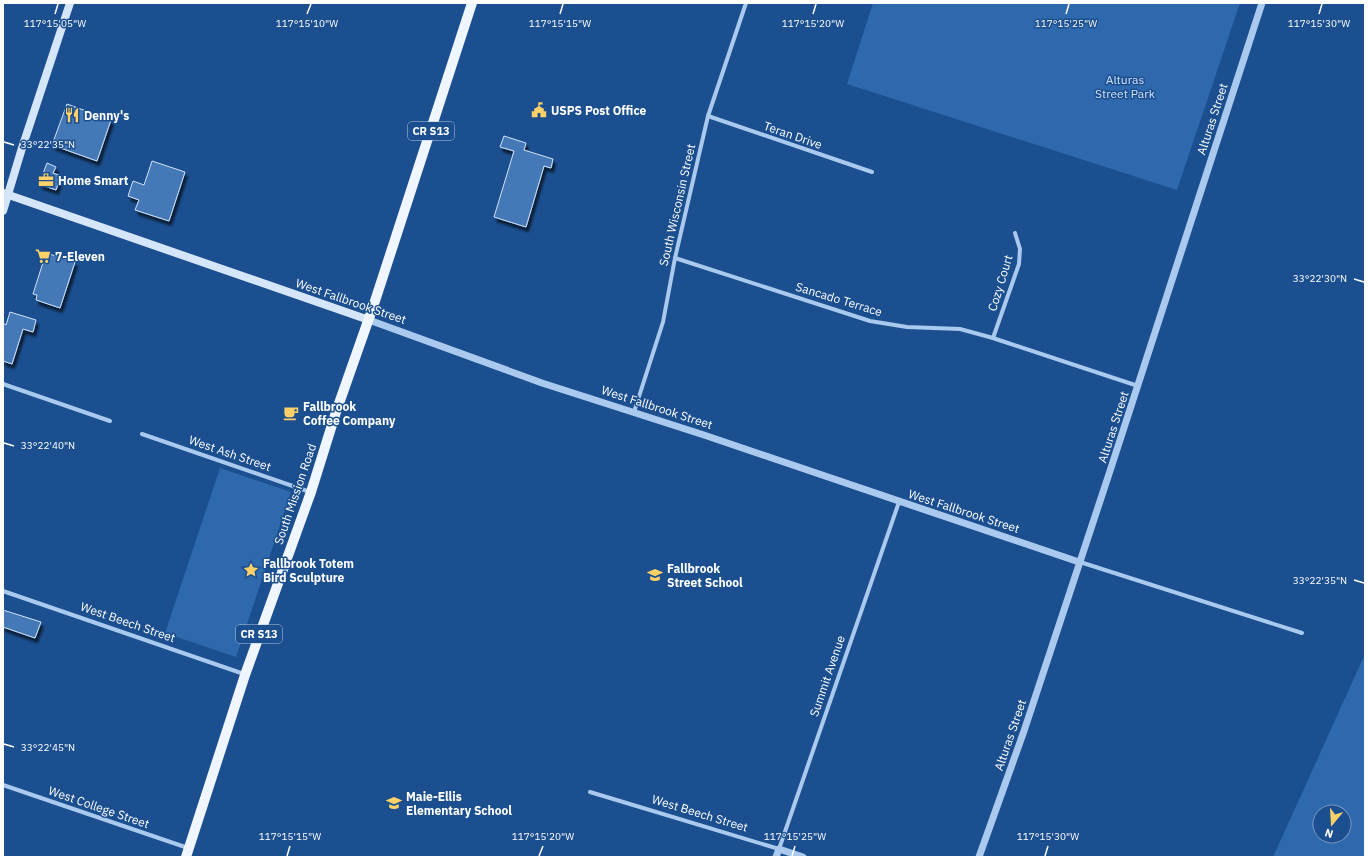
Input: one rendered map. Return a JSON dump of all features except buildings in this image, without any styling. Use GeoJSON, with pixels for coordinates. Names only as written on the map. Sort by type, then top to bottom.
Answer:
{"type":"FeatureCollection","features":[{"type":"Feature","properties":{"kind":"main road"},"geometry":{"type":"LineString","coordinates":[[3,211],[5,194],[70,3]]}},
{"type":"Feature","properties":{"kind":"main road","name":"South Mission Road"},"geometry":{"type":"LineString","coordinates":[[187,852],[245,675],[311,492],[336,412],[369,320],[472,3]]}},
{"type":"Feature","properties":{"kind":"main road","name":"West Fallbrook Street"},"geometry":{"type":"LineString","coordinates":[[5,194],[369,320]]}},
{"type":"Feature","properties":{"kind":"street","name":"South Wisconsin Street"},"geometry":{"type":"LineString","coordinates":[[634,412],[663,322],[675,258],[708,116],[746,3]]}},
{"type":"Feature","properties":{"kind":"street","name":"Alturas Street"},"geometry":{"type":"LineString","coordinates":[[979,857],[1024,731],[1262,3]]}},
{"type":"Feature","properties":{"kind":"street","name":"Teran Drive"},"geometry":{"type":"LineString","coordinates":[[708,116],[872,172]]}},
{"type":"Feature","properties":{"kind":"street","name":"Cozy Court"},"geometry":{"type":"LineString","coordinates":[[993,338],[1019,264],[1020,249],[1015,233]]}},
{"type":"Feature","properties":{"kind":"street","name":"Sancado Terrace"},"geometry":{"type":"LineString","coordinates":[[675,258],[870,321],[907,327],[960,329],[993,338],[1138,386]]}},
{"type":"Feature","properties":{"kind":"street","name":"West Fallbrook Street"},"geometry":{"type":"LineString","coordinates":[[369,320],[542,383],[634,412],[1079,562],[1302,633]]}},
{"type":"Feature","properties":{"kind":"street"},"geometry":{"type":"LineString","coordinates":[[3,384],[110,421]]}},
{"type":"Feature","properties":{"kind":"street","name":"West Ash Street"},"geometry":{"type":"LineString","coordinates":[[142,434],[311,492]]}},
{"type":"Feature","properties":{"kind":"street","name":"Summit Avenue"},"geometry":{"type":"LineString","coordinates":[[776,857],[899,502]]}},
{"type":"Feature","properties":{"kind":"street","name":"West Beech Street"},"geometry":{"type":"LineString","coordinates":[[3,590],[245,675]]}},
{"type":"Feature","properties":{"kind":"street","name":"West College Street"},"geometry":{"type":"LineString","coordinates":[[3,785],[187,852]]}},
{"type":"Feature","properties":{"kind":"street","name":"West Beech Street"},"geometry":{"type":"LineString","coordinates":[[590,792],[803,857]]}},
{"type":"Feature","properties":{"kind":"green space","name":"Alturas Street Park"},"geometry":{"type":"Polygon","coordinates":[[[873,3],[1240,3],[1177,190],[847,84],[873,3]]]}},
{"type":"Feature","properties":{"kind":"green space"},"geometry":{"type":"Polygon","coordinates":[[[220,468],[291,492],[236,657],[165,633],[220,468]]]}},
{"type":"Feature","properties":{"kind":"green space"},"geometry":{"type":"Polygon","coordinates":[[[1365,654],[1365,857],[1273,857],[1365,654]]]}},
{"type":"Feature","properties":{"kind":"place","name":"USPS Post Office"},"geometry":{"type":"Point","coordinates":[539,110]}},
{"type":"Feature","properties":{"kind":"place","name":"Denny's"},"geometry":{"type":"Point","coordinates":[72,115]}},
{"type":"Feature","properties":{"kind":"place","name":"Home Smart"},"geometry":{"type":"Point","coordinates":[46,180]}},
{"type":"Feature","properties":{"kind":"place","name":"7-Eleven"},"geometry":{"type":"Point","coordinates":[43,256]}},
{"type":"Feature","properties":{"kind":"place","name":"Fallbrook Coffee Company"},"geometry":{"type":"Point","coordinates":[291,413]}},
{"type":"Feature","properties":{"kind":"place","name":"Fallbrook Totem Bird Sculpture"},"geometry":{"type":"Point","coordinates":[251,570]}},
{"type":"Feature","properties":{"kind":"place","name":"Fallbrook Street School"},"geometry":{"type":"Point","coordinates":[655,575]}},
{"type":"Feature","properties":{"kind":"place","name":"Maie-Ellis Elementary School"},"geometry":{"type":"Point","coordinates":[394,803]}}]}
